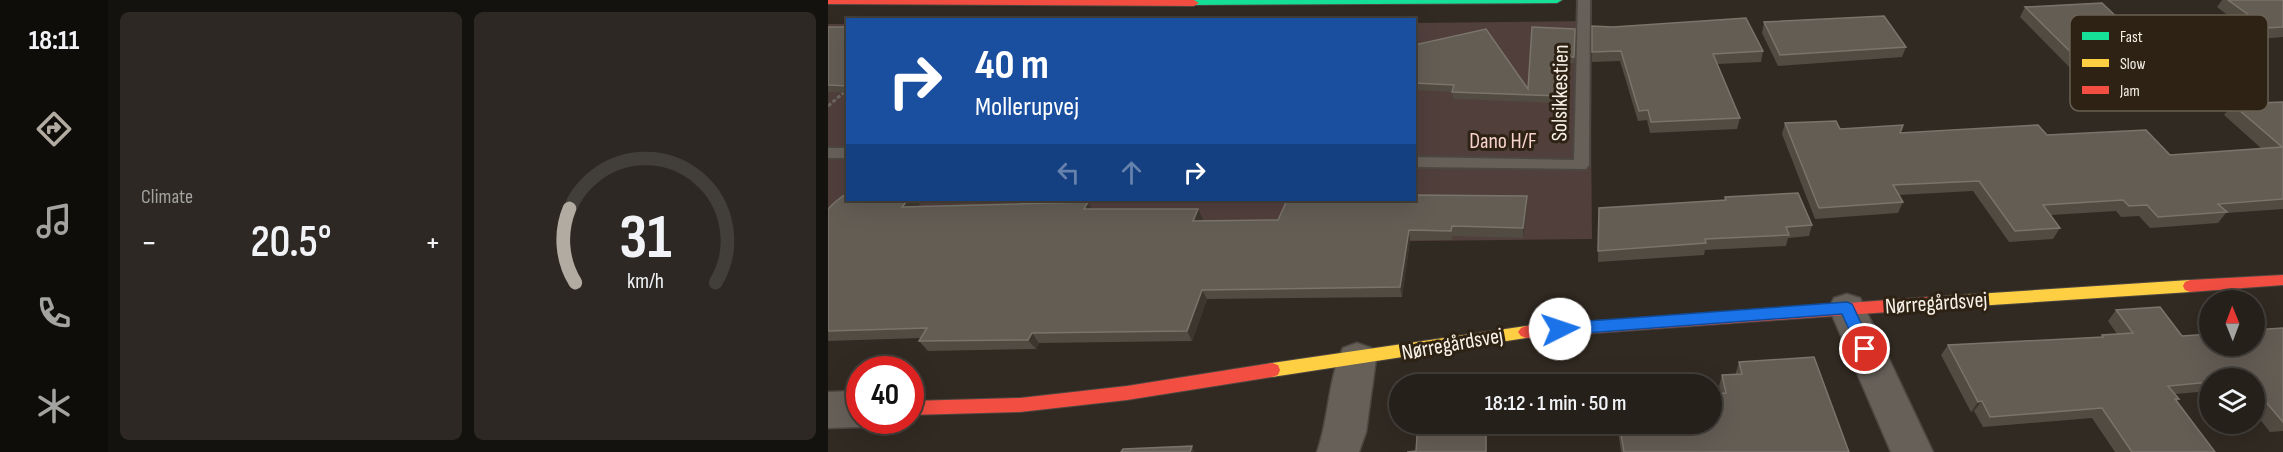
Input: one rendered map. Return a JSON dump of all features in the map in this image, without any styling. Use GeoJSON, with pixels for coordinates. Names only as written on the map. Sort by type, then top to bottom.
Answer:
{"type":"FeatureCollection","features":[{"type":"Feature","properties":{"kind":"street"},"geometry":{"type":"LineString","coordinates":[[828,1],[1098,4],[1557,0]]}},
{"type":"Feature","properties":{"kind":"street","name":"Nørregårdsvej"},"geometry":{"type":"LineString","coordinates":[[924,408],[1020,405],[1127,393],[1358,359],[1512,333],[1847,308],[2283,280]]}},
{"type":"Feature","properties":{"kind":"street"},"geometry":{"type":"LineString","coordinates":[[1847,308],[1912,452]]}},
{"type":"Feature","properties":{"kind":"street"},"geometry":{"type":"LineString","coordinates":[[1338,452],[1345,432],[1358,359]]}},
{"type":"Feature","properties":{"kind":"street"},"geometry":{"type":"LineString","coordinates":[[828,410],[846,409]]}},
{"type":"Feature","properties":{"kind":"lane","name":"Solsikkestien"},"geometry":{"type":"LineString","coordinates":[[1416,162],[1581,165],[1584,0]]}},
{"type":"Feature","properties":{"kind":"lane"},"geometry":{"type":"LineString","coordinates":[[828,153],[846,153]]}},
{"type":"Feature","properties":{"kind":"path"},"geometry":{"type":"LineString","coordinates":[[828,106],[846,91]]}},
{"type":"Feature","properties":{"kind":"green space","name":"Dano H/F"},"geometry":{"type":"Polygon","coordinates":[[[1590,21],[1592,239],[828,248],[828,24],[846,24],[846,201],[1416,201],[1416,23],[1590,21]]]}},
{"type":"Feature","properties":{"kind":"building"},"geometry":{"type":"Polygon","coordinates":[[[2228,0],[2283,0],[2283,27],[2268,28],[2268,15],[2249,15],[2228,0]]]}},
{"type":"Feature","properties":{"kind":"building"},"geometry":{"type":"Polygon","coordinates":[[[2102,3],[2115,15],[2070,15],[2070,51],[2025,7],[2102,3]]]}},
{"type":"Feature","properties":{"kind":"building"},"geometry":{"type":"Polygon","coordinates":[[[1884,16],[1906,47],[1780,55],[1764,22],[1884,16]]]}},
{"type":"Feature","properties":{"kind":"building"},"geometry":{"type":"Polygon","coordinates":[[[1746,18],[1763,51],[1713,54],[1740,118],[1651,122],[1648,110],[1639,111],[1621,51],[1592,52],[1592,26],[1613,27],[1746,18]]]}},
{"type":"Feature","properties":{"kind":"building"},"geometry":{"type":"Polygon","coordinates":[[[828,27],[846,27],[846,86],[828,85],[828,27]]]}},
{"type":"Feature","properties":{"kind":"building"},"geometry":{"type":"Polygon","coordinates":[[[1532,27],[1575,29],[1574,57],[1562,57],[1560,96],[1452,92],[1454,85],[1416,83],[1416,45],[1486,29],[1528,89],[1532,27]]]}},
{"type":"Feature","properties":{"kind":"building"},"geometry":{"type":"Polygon","coordinates":[[[2283,102],[2283,199],[2218,204],[2227,212],[2158,217],[2147,205],[2129,206],[2123,200],[2043,205],[2060,228],[2015,231],[1979,181],[1893,185],[1903,202],[1819,208],[1785,123],[1836,121],[1840,129],[1903,125],[1900,133],[2038,125],[2047,135],[2146,130],[2170,155],[2282,147],[2240,111],[2268,111],[2268,103],[2283,102]]]}},
{"type":"Feature","properties":{"kind":"building"},"geometry":{"type":"Polygon","coordinates":[[[1798,193],[1812,225],[1786,227],[1789,235],[1705,239],[1706,243],[1598,251],[1599,208],[1798,193]]]}},
{"type":"Feature","properties":{"kind":"building"},"geometry":{"type":"Polygon","coordinates":[[[1416,195],[1527,196],[1523,228],[1452,226],[1451,231],[1409,230],[1400,287],[1202,290],[1187,331],[1032,333],[1028,340],[919,341],[927,328],[828,331],[828,209],[843,196],[846,196],[846,201],[907,201],[902,207],[1088,202],[1084,209],[1198,209],[1193,221],[1278,220],[1287,201],[1416,201],[1416,195]]]}},
{"type":"Feature","properties":{"kind":"building"},"geometry":{"type":"Polygon","coordinates":[[[2160,307],[2182,336],[2199,335],[2199,356],[2265,356],[2265,329],[2283,328],[2283,422],[2265,401],[2265,368],[2199,368],[2199,383],[2168,386],[2179,399],[2175,399],[2199,431],[2199,434],[2201,434],[2215,452],[2132,452],[2102,408],[1990,417],[1982,401],[1978,402],[1948,345],[2103,337],[2102,335],[2133,333],[2116,310],[2160,307]]]}},
{"type":"Feature","properties":{"kind":"building"},"geometry":{"type":"Polygon","coordinates":[[[1814,357],[1849,452],[1624,452],[1621,434],[1722,434],[1722,393],[1726,393],[1722,375],[1742,374],[1739,362],[1814,357]]]}},
{"type":"Feature","properties":{"kind":"building"},"geometry":{"type":"Polygon","coordinates":[[[1417,434],[1486,434],[1486,452],[1407,452],[1416,451],[1417,434]]]}},
{"type":"Feature","properties":{"kind":"building"},"geometry":{"type":"Polygon","coordinates":[[[1192,446],[1190,452],[1121,452],[1123,449],[1192,446]]]}},
{"type":"Feature","properties":{"kind":"traffic: fast"},"geometry":{"type":"LineString","coordinates":[[1194,3],[1557,0]]}},
{"type":"Feature","properties":{"kind":"traffic: slow"},"geometry":{"type":"LineString","coordinates":[[1930,303],[2190,286]]}},
{"type":"Feature","properties":{"kind":"traffic: slow"},"geometry":{"type":"LineString","coordinates":[[1272,370],[1526,332]]}},
{"type":"Feature","properties":{"kind":"traffic: jam"},"geometry":{"type":"LineString","coordinates":[[828,1],[1194,3]]}},
{"type":"Feature","properties":{"kind":"traffic: jam"},"geometry":{"type":"LineString","coordinates":[[2190,286],[2283,280]]}},
{"type":"Feature","properties":{"kind":"traffic: jam"},"geometry":{"type":"LineString","coordinates":[[1526,332],[1930,303]]}},
{"type":"Feature","properties":{"kind":"traffic: jam"},"geometry":{"type":"LineString","coordinates":[[924,408],[1020,405],[1127,393],[1272,370]]}},
{"type":"Feature","properties":{"kind":"route"},"geometry":{"type":"LineString","coordinates":[[1560,329],[1847,308],[1865,349]]}}]}
